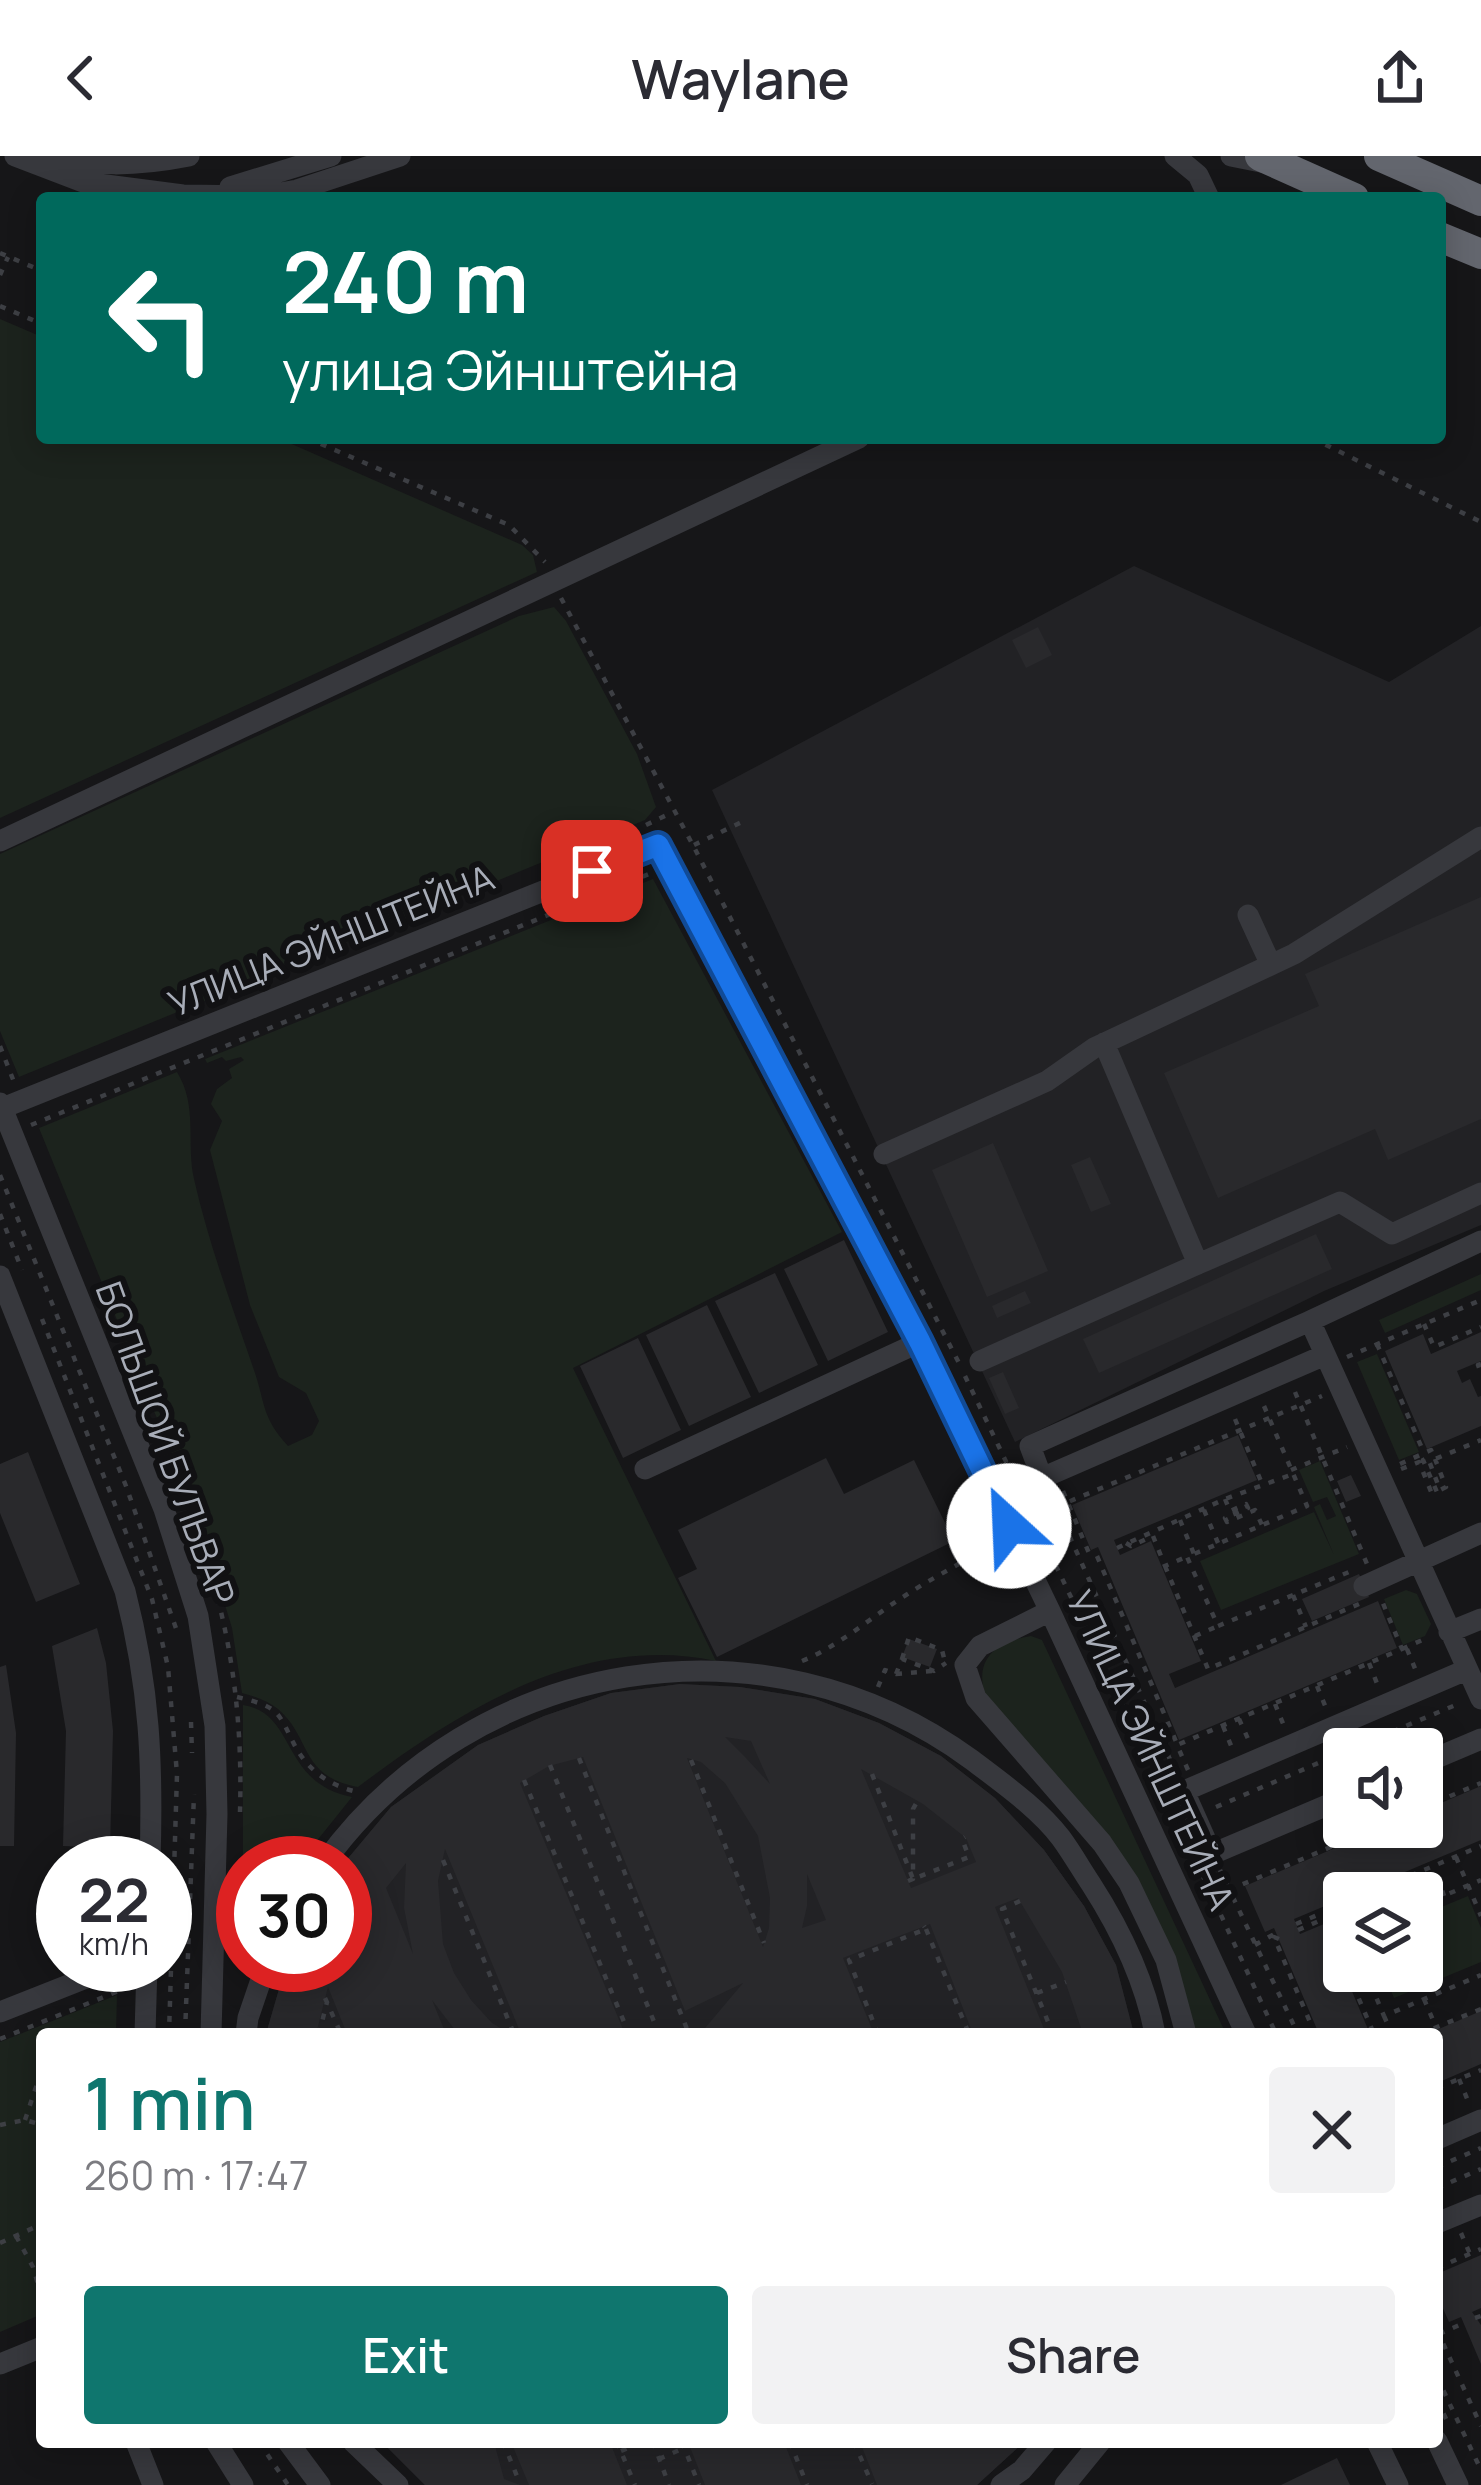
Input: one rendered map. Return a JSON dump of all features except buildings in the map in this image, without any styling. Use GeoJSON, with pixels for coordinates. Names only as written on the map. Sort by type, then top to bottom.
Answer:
{"type":"FeatureCollection","features":[{"type":"Feature","properties":{"kind":"highway"},"geometry":{"type":"LineString","coordinates":[[1379,156],[1481,202]]}},
{"type":"Feature","properties":{"kind":"highway"},"geometry":{"type":"LineString","coordinates":[[1273,162],[1340,192]]}},
{"type":"Feature","properties":{"kind":"highway"},"geometry":{"type":"LineString","coordinates":[[1446,239],[1481,254]]}},
{"type":"Feature","properties":{"kind":"street"},"geometry":{"type":"LineString","coordinates":[[15,156],[82,182],[160,192]]}},
{"type":"Feature","properties":{"kind":"street"},"geometry":{"type":"LineString","coordinates":[[40,156],[97,166],[130,166],[189,156]]}},
{"type":"Feature","properties":{"kind":"street"},"geometry":{"type":"LineString","coordinates":[[213,192],[331,156]]}},
{"type":"Feature","properties":{"kind":"street"},"geometry":{"type":"LineString","coordinates":[[284,192],[400,156]]}},
{"type":"Feature","properties":{"kind":"street"},"geometry":{"type":"LineString","coordinates":[[1175,156],[1198,176],[1206,192]]}},
{"type":"Feature","properties":{"kind":"street"},"geometry":{"type":"LineString","coordinates":[[1231,156],[1273,162]]}},
{"type":"Feature","properties":{"kind":"street"},"geometry":{"type":"LineString","coordinates":[[0,842],[847,444]]}},
{"type":"Feature","properties":{"kind":"street"},"geometry":{"type":"LineString","coordinates":[[884,1154],[1047,1081],[1104,1043],[1271,965],[1481,837]]}},
{"type":"Feature","properties":{"kind":"street","name":"УЛИЦА ЭЙНШТЕЙНА"},"geometry":{"type":"LineString","coordinates":[[5,1102],[658,845],[920,1342],[1243,2028]]}},
{"type":"Feature","properties":{"kind":"street"},"geometry":{"type":"LineString","coordinates":[[1248,915],[1271,965]]}},
{"type":"Feature","properties":{"kind":"street"},"geometry":{"type":"LineString","coordinates":[[1104,1043],[1198,1264]]}},
{"type":"Feature","properties":{"kind":"street","name":"БОЛЬШОЙ БУЛЬВАР"},"geometry":{"type":"LineString","coordinates":[[5,1102],[164,1509],[202,1636],[215,1726],[211,2028]]}},
{"type":"Feature","properties":{"kind":"street"},"geometry":{"type":"LineString","coordinates":[[980,1361],[1340,1202],[1392,1234],[1481,1193]]}},
{"type":"Feature","properties":{"kind":"street"},"geometry":{"type":"LineString","coordinates":[[1325,1355],[1051,1481],[1030,1446],[1481,1241]]}},
{"type":"Feature","properties":{"kind":"street"},"geometry":{"type":"LineString","coordinates":[[0,1276],[125,1591],[148,1700],[153,1760],[151,1836]]}},
{"type":"Feature","properties":{"kind":"street"},"geometry":{"type":"LineString","coordinates":[[1310,1321],[1413,1553],[1439,1635],[1481,1699]]}},
{"type":"Feature","properties":{"kind":"street"},"geometry":{"type":"LineString","coordinates":[[645,1469],[920,1342]]}},
{"type":"Feature","properties":{"kind":"street"},"geometry":{"type":"LineString","coordinates":[[1363,1589],[1413,1553],[1481,1533]]}},
{"type":"Feature","properties":{"kind":"street"},"geometry":{"type":"LineString","coordinates":[[1050,1611],[980,1646],[965,1665],[976,1698],[1102,1843],[1148,1918],[1166,1960],[1184,2028]]}},
{"type":"Feature","properties":{"kind":"street"},"geometry":{"type":"LineString","coordinates":[[1439,1635],[1481,1619]]}},
{"type":"Feature","properties":{"kind":"street"},"geometry":{"type":"LineString","coordinates":[[344,1836],[402,1778],[465,1732],[526,1704],[594,1680],[690,1670],[763,1675],[871,1704],[948,1743],[1002,1783],[1058,1834],[1110,1914],[1149,2003],[1154,2028]]}},
{"type":"Feature","properties":{"kind":"street"},"geometry":{"type":"LineString","coordinates":[[1323,1807],[1213,1854],[1192,1788],[1466,1670]]}},
{"type":"Feature","properties":{"kind":"street"},"geometry":{"type":"LineString","coordinates":[[1443,1755],[1481,1738]]}},
{"type":"Feature","properties":{"kind":"street"},"geometry":{"type":"LineString","coordinates":[[1058,1834],[1080,1817]]}},
{"type":"Feature","properties":{"kind":"street"},"geometry":{"type":"LineString","coordinates":[[0,2012],[51,1992]]}},
{"type":"Feature","properties":{"kind":"street"},"geometry":{"type":"LineString","coordinates":[[145,2028],[146,1992]]}},
{"type":"Feature","properties":{"kind":"street"},"geometry":{"type":"LineString","coordinates":[[247,2028],[256,1992]]}},
{"type":"Feature","properties":{"kind":"street"},"geometry":{"type":"LineString","coordinates":[[1443,2135],[1475,2111]]}},
{"type":"Feature","properties":{"kind":"street"},"geometry":{"type":"LineString","coordinates":[[1443,2221],[1481,2205]]}},
{"type":"Feature","properties":{"kind":"street"},"geometry":{"type":"LineString","coordinates":[[0,2363],[36,2349]]}},
{"type":"Feature","properties":{"kind":"street"},"geometry":{"type":"LineString","coordinates":[[138,2448],[153,2485]]}},
{"type":"Feature","properties":{"kind":"street"},"geometry":{"type":"LineString","coordinates":[[220,2448],[243,2485]]}},
{"type":"Feature","properties":{"kind":"street"},"geometry":{"type":"LineString","coordinates":[[292,2448],[320,2485]]}},
{"type":"Feature","properties":{"kind":"street"},"geometry":{"type":"LineString","coordinates":[[359,2448],[398,2485]]}},
{"type":"Feature","properties":{"kind":"street"},"geometry":{"type":"LineString","coordinates":[[1001,2485],[1041,2448]]}},
{"type":"Feature","properties":{"kind":"street"},"geometry":{"type":"LineString","coordinates":[[1065,2485],[1095,2448]]}},
{"type":"Feature","properties":{"kind":"street"},"geometry":{"type":"LineString","coordinates":[[1380,2448],[1397,2485]]}},
{"type":"Feature","properties":{"kind":"street"},"geometry":{"type":"LineString","coordinates":[[1440,2448],[1458,2485]]}},
{"type":"Feature","properties":{"kind":"path"},"geometry":{"type":"LineString","coordinates":[[0,253],[36,269]]}},
{"type":"Feature","properties":{"kind":"path"},"geometry":{"type":"LineString","coordinates":[[0,274],[8,257]]}},
{"type":"Feature","properties":{"kind":"path"},"geometry":{"type":"LineString","coordinates":[[0,306],[36,321]]}},
{"type":"Feature","properties":{"kind":"path"},"geometry":{"type":"LineString","coordinates":[[321,444],[509,525],[542,555],[548,568]]}},
{"type":"Feature","properties":{"kind":"path"},"geometry":{"type":"LineString","coordinates":[[1324,444],[1481,522]]}},
{"type":"Feature","properties":{"kind":"path"},"geometry":{"type":"LineString","coordinates":[[561,598],[673,812],[643,826]]}},
{"type":"Feature","properties":{"kind":"path"},"geometry":{"type":"LineString","coordinates":[[693,850],[748,819]]}},
{"type":"Feature","properties":{"kind":"path"},"geometry":{"type":"LineString","coordinates":[[32,1125],[645,876]]}},
{"type":"Feature","properties":{"kind":"path"},"geometry":{"type":"LineString","coordinates":[[0,1046],[9,1067],[5,1102]]}},
{"type":"Feature","properties":{"kind":"path"},"geometry":{"type":"LineString","coordinates":[[0,1070],[9,1067]]}},
{"type":"Feature","properties":{"kind":"path"},"geometry":{"type":"LineString","coordinates":[[1424,1454],[1377,1344],[1481,1300]]}},
{"type":"Feature","properties":{"kind":"path"},"geometry":{"type":"LineString","coordinates":[[1424,1324],[1434,1347],[1481,1327]]}},
{"type":"Feature","properties":{"kind":"path"},"geometry":{"type":"LineString","coordinates":[[1481,1364],[1481,1373]]}},
{"type":"Feature","properties":{"kind":"path"},"geometry":{"type":"LineString","coordinates":[[1286,1372],[1367,1564],[1413,1553]]}},
{"type":"Feature","properties":{"kind":"path"},"geometry":{"type":"LineString","coordinates":[[1165,1566],[1307,1506],[1255,1384]]}},
{"type":"Feature","properties":{"kind":"path"},"geometry":{"type":"LineString","coordinates":[[1056,1507],[1326,1394]]}},
{"type":"Feature","properties":{"kind":"path"},"geometry":{"type":"LineString","coordinates":[[1226,1397],[1262,1486]]}},
{"type":"Feature","properties":{"kind":"path"},"geometry":{"type":"LineString","coordinates":[[1191,1432],[1198,1449]]}},
{"type":"Feature","properties":{"kind":"path"},"geometry":{"type":"LineString","coordinates":[[1175,1438],[1182,1455]]}},
{"type":"Feature","properties":{"kind":"path"},"geometry":{"type":"LineString","coordinates":[[1117,1548],[1363,1440]]}},
{"type":"Feature","properties":{"kind":"path"},"geometry":{"type":"LineString","coordinates":[[1435,1460],[1481,1440]]}},
{"type":"Feature","properties":{"kind":"path"},"geometry":{"type":"LineString","coordinates":[[1152,1448],[1159,1465]]}},
{"type":"Feature","properties":{"kind":"path"},"geometry":{"type":"LineString","coordinates":[[1398,1471],[1419,1462],[1432,1494],[1437,1492],[1423,1460],[1427,1459],[1441,1490],[1446,1487],[1431,1450],[1409,1460]]}},
{"type":"Feature","properties":{"kind":"path"},"geometry":{"type":"LineString","coordinates":[[1141,1452],[1148,1469]]}},
{"type":"Feature","properties":{"kind":"path"},"geometry":{"type":"LineString","coordinates":[[1102,1468],[1109,1485]]}},
{"type":"Feature","properties":{"kind":"path"},"geometry":{"type":"LineString","coordinates":[[1051,1481],[1068,1502],[1096,1556],[1192,1788]]}},
{"type":"Feature","properties":{"kind":"path"},"geometry":{"type":"LineString","coordinates":[[1051,1481],[1056,1507],[1081,1562],[1192,1788]]}},
{"type":"Feature","properties":{"kind":"path"},"geometry":{"type":"LineString","coordinates":[[1225,1498],[1230,1511],[1246,1504],[1248,1508],[1225,1518],[1227,1522],[1256,1510],[1262,1525]]}},
{"type":"Feature","properties":{"kind":"path"},"geometry":{"type":"LineString","coordinates":[[1204,1508],[1218,1544]]}},
{"type":"Feature","properties":{"kind":"path"},"geometry":{"type":"LineString","coordinates":[[1179,1518],[1217,1626]]}},
{"type":"Feature","properties":{"kind":"path"},"geometry":{"type":"LineString","coordinates":[[1126,1544],[1153,1536],[1208,1669],[1306,1627],[1363,1589]]}},
{"type":"Feature","properties":{"kind":"path"},"geometry":{"type":"LineString","coordinates":[[801,1662],[845,1640],[906,1595],[1001,1538]]}},
{"type":"Feature","properties":{"kind":"path"},"geometry":{"type":"LineString","coordinates":[[1081,1562],[1096,1556]]}},
{"type":"Feature","properties":{"kind":"path"},"geometry":{"type":"LineString","coordinates":[[1195,1636],[1293,1595],[1363,1589]]}},
{"type":"Feature","properties":{"kind":"path"},"geometry":{"type":"LineString","coordinates":[[1363,1589],[1416,1671]]}},
{"type":"Feature","properties":{"kind":"path"},"geometry":{"type":"LineString","coordinates":[[1293,1595],[1306,1627]]}},
{"type":"Feature","properties":{"kind":"path"},"geometry":{"type":"LineString","coordinates":[[1177,1745],[1439,1635]]}},
{"type":"Feature","properties":{"kind":"path"},"geometry":{"type":"LineString","coordinates":[[896,1674],[909,1637],[942,1650],[945,1662]]}},
{"type":"Feature","properties":{"kind":"path"},"geometry":{"type":"LineString","coordinates":[[871,1704],[885,1670],[896,1674],[932,1670],[902,1659]]}},
{"type":"Feature","properties":{"kind":"path"},"geometry":{"type":"LineString","coordinates":[[1369,1663],[1379,1688]]}},
{"type":"Feature","properties":{"kind":"path"},"geometry":{"type":"LineString","coordinates":[[1317,1686],[1327,1709]]}},
{"type":"Feature","properties":{"kind":"path"},"geometry":{"type":"LineString","coordinates":[[237,1697],[273,1711],[299,1755],[319,1775],[338,1788],[358,1792]]}},
{"type":"Feature","properties":{"kind":"path"},"geometry":{"type":"LineString","coordinates":[[1275,1704],[1285,1727]]}},
{"type":"Feature","properties":{"kind":"path"},"geometry":{"type":"LineString","coordinates":[[1402,1728],[1458,1704]]}},
{"type":"Feature","properties":{"kind":"path"},"geometry":{"type":"LineString","coordinates":[[1239,1719],[1250,1742]]}},
{"type":"Feature","properties":{"kind":"path"},"geometry":{"type":"LineString","coordinates":[[1223,1726],[1232,1749]]}},
{"type":"Feature","properties":{"kind":"path"},"geometry":{"type":"LineString","coordinates":[[579,1758],[687,2028]]}},
{"type":"Feature","properties":{"kind":"path"},"geometry":{"type":"LineString","coordinates":[[691,1760],[764,1943]]}},
{"type":"Feature","properties":{"kind":"path"},"geometry":{"type":"LineString","coordinates":[[1210,1809],[1323,1762]]}},
{"type":"Feature","properties":{"kind":"path"},"geometry":{"type":"LineString","coordinates":[[550,1766],[657,2028]]}},
{"type":"Feature","properties":{"kind":"path"},"geometry":{"type":"LineString","coordinates":[[872,1774],[911,1880]]}},
{"type":"Feature","properties":{"kind":"path"},"geometry":{"type":"LineString","coordinates":[[524,1780],[627,2028]]}},
{"type":"Feature","properties":{"kind":"path"},"geometry":{"type":"LineString","coordinates":[[1443,1799],[1481,1784]]}},
{"type":"Feature","properties":{"kind":"path"},"geometry":{"type":"LineString","coordinates":[[911,1880],[913,1809],[918,1800]]}},
{"type":"Feature","properties":{"kind":"path"},"geometry":{"type":"LineString","coordinates":[[911,1880],[970,1857],[965,1838]]}},
{"type":"Feature","properties":{"kind":"path"},"geometry":{"type":"LineString","coordinates":[[1305,1844],[1310,1856]]}},
{"type":"Feature","properties":{"kind":"path"},"geometry":{"type":"LineString","coordinates":[[1418,1872],[1481,1846]]}},
{"type":"Feature","properties":{"kind":"path"},"geometry":{"type":"LineString","coordinates":[[1229,1890],[1329,1848]]}},
{"type":"Feature","properties":{"kind":"path"},"geometry":{"type":"LineString","coordinates":[[1213,1854],[1295,2028]]}},
{"type":"Feature","properties":{"kind":"path"},"geometry":{"type":"LineString","coordinates":[[1274,1857],[1279,1869]]}},
{"type":"Feature","properties":{"kind":"path"},"geometry":{"type":"LineString","coordinates":[[1456,1857],[1481,1916]]}},
{"type":"Feature","properties":{"kind":"path"},"geometry":{"type":"LineString","coordinates":[[443,1860],[512,2028]]}},
{"type":"Feature","properties":{"kind":"path"},"geometry":{"type":"LineString","coordinates":[[1443,1893],[1481,1880]]}},
{"type":"Feature","properties":{"kind":"path"},"geometry":{"type":"LineString","coordinates":[[1020,1901],[1002,1909],[1051,2028]]}},
{"type":"Feature","properties":{"kind":"path"},"geometry":{"type":"LineString","coordinates":[[1323,1913],[1297,1927],[1323,1919]]}},
{"type":"Feature","properties":{"kind":"path"},"geometry":{"type":"LineString","coordinates":[[876,2028],[850,1960],[925,1928],[967,2028]]}},
{"type":"Feature","properties":{"kind":"path"},"geometry":{"type":"LineString","coordinates":[[1255,1945],[1276,1936],[1313,2028]]}},
{"type":"Feature","properties":{"kind":"path"},"geometry":{"type":"LineString","coordinates":[[1384,2016],[1481,1975]]}},
{"type":"Feature","properties":{"kind":"path"},"geometry":{"type":"LineString","coordinates":[[1037,1994],[1066,1982]]}},
{"type":"Feature","properties":{"kind":"path"},"geometry":{"type":"LineString","coordinates":[[0,2039],[116,1992]]}},
{"type":"Feature","properties":{"kind":"path"},"geometry":{"type":"LineString","coordinates":[[1356,1992],[1371,2028]]}},
{"type":"Feature","properties":{"kind":"path"},"geometry":{"type":"LineString","coordinates":[[1374,1992],[1389,2028]]}},
{"type":"Feature","properties":{"kind":"path"},"geometry":{"type":"LineString","coordinates":[[1424,1999],[1436,2027],[1481,2009]]}},
{"type":"Feature","properties":{"kind":"path"},"geometry":{"type":"LineString","coordinates":[[320,2028],[326,2000],[338,2028]]}},
{"type":"Feature","properties":{"kind":"path"},"geometry":{"type":"LineString","coordinates":[[49,2028],[50,2019]]}},
{"type":"Feature","properties":{"kind":"path"},"geometry":{"type":"LineString","coordinates":[[1443,2086],[1481,2070]]}},
{"type":"Feature","properties":{"kind":"path"},"geometry":{"type":"LineString","coordinates":[[1459,2079],[1475,2111]]}},
{"type":"Feature","properties":{"kind":"path"},"geometry":{"type":"LineString","coordinates":[[25,2120],[36,2087]]}},
{"type":"Feature","properties":{"kind":"path"},"geometry":{"type":"LineString","coordinates":[[0,2125],[25,2120],[36,2123]]}},
{"type":"Feature","properties":{"kind":"path"},"geometry":{"type":"LineString","coordinates":[[1443,2164],[1481,2148]]}},
{"type":"Feature","properties":{"kind":"path"},"geometry":{"type":"LineString","coordinates":[[1443,2185],[1481,2169]]}},
{"type":"Feature","properties":{"kind":"path"},"geometry":{"type":"LineString","coordinates":[[0,2243],[36,2227]]}},
{"type":"Feature","properties":{"kind":"path"},"geometry":{"type":"LineString","coordinates":[[1461,2233],[1470,2254]]}},
{"type":"Feature","properties":{"kind":"path"},"geometry":{"type":"LineString","coordinates":[[16,2236],[36,2275]]}},
{"type":"Feature","properties":{"kind":"path"},"geometry":{"type":"LineString","coordinates":[[1443,2265],[1481,2249]]}},
{"type":"Feature","properties":{"kind":"path"},"geometry":{"type":"LineString","coordinates":[[1443,2330],[1464,2323]]}},
{"type":"Feature","properties":{"kind":"path"},"geometry":{"type":"LineString","coordinates":[[1443,2343],[1481,2426]]}},
{"type":"Feature","properties":{"kind":"path"},"geometry":{"type":"LineString","coordinates":[[1443,2391],[1481,2470]]}},
{"type":"Feature","properties":{"kind":"path"},"geometry":{"type":"LineString","coordinates":[[264,2448],[289,2485]]}},
{"type":"Feature","properties":{"kind":"path"},"geometry":{"type":"LineString","coordinates":[[506,2448],[519,2480]]}},
{"type":"Feature","properties":{"kind":"path"},"geometry":{"type":"LineString","coordinates":[[620,2448],[635,2485]]}},
{"type":"Feature","properties":{"kind":"path"},"geometry":{"type":"LineString","coordinates":[[621,2451],[628,2448]]}},
{"type":"Feature","properties":{"kind":"path"},"geometry":{"type":"LineString","coordinates":[[655,2448],[669,2485]]}},
{"type":"Feature","properties":{"kind":"path"},"geometry":{"type":"LineString","coordinates":[[659,2459],[678,2448]]}},
{"type":"Feature","properties":{"kind":"path"},"geometry":{"type":"LineString","coordinates":[[684,2448],[699,2485]]}},
{"type":"Feature","properties":{"kind":"path"},"geometry":{"type":"LineString","coordinates":[[792,2448],[807,2485]]}},
{"type":"Feature","properties":{"kind":"path"},"geometry":{"type":"LineString","coordinates":[[857,2448],[872,2484]]}},
{"type":"Feature","properties":{"kind":"shaded area"},"geometry":{"type":"Polygon","coordinates":[[[0,319],[36,334],[36,444],[292,444],[522,545],[533,555],[537,572],[0,818],[0,319]]]}},
{"type":"Feature","properties":{"kind":"shaded area"},"geometry":{"type":"Polygon","coordinates":[[[1134,566],[1389,682],[1481,626],[1481,1225],[1324,1291],[1015,1442],[712,790],[1134,566]]]}},
{"type":"Feature","properties":{"kind":"shaded area"},"geometry":{"type":"Polygon","coordinates":[[[554,607],[637,754],[656,807],[645,820],[19,1077],[0,1031],[0,854],[519,616],[554,607]]]}},
{"type":"Feature","properties":{"kind":"shaded area"},"geometry":{"type":"Polygon","coordinates":[[[653,879],[842,1232],[573,1368],[716,1661],[666,1655],[571,1668],[481,1706],[358,1787],[339,1782],[316,1765],[278,1709],[242,1693],[232,1628],[202,1529],[39,1128],[177,1072],[187,1098],[194,1179],[207,1228],[266,1411],[288,1446],[312,1435],[319,1421],[306,1393],[279,1377],[250,1305],[210,1150],[222,1121],[211,1104],[217,1089],[232,1078],[229,1069],[244,1060],[222,1057],[207,1063],[205,1059],[653,879]]]}},
{"type":"Feature","properties":{"kind":"shaded area"},"geometry":{"type":"Polygon","coordinates":[[[1481,1274],[1481,1290],[1385,1333],[1379,1320],[1481,1274]]]}},
{"type":"Feature","properties":{"kind":"shaded area"},"geometry":{"type":"Polygon","coordinates":[[[1377,1354],[1419,1452],[1399,1460],[1357,1362],[1377,1354]]]}},
{"type":"Feature","properties":{"kind":"shaded area"},"geometry":{"type":"Polygon","coordinates":[[[1320,1461],[1359,1554],[1221,1610],[1200,1561],[1314,1512],[1334,1555],[1314,1507],[1320,1504],[1327,1520],[1336,1516],[1327,1497],[1313,1502],[1299,1470],[1320,1461]]]}},
{"type":"Feature","properties":{"kind":"shaded area"},"geometry":{"type":"Polygon","coordinates":[[[1406,1590],[1417,1594],[1431,1624],[1425,1636],[1403,1645],[1384,1599],[1406,1590]]]}},
{"type":"Feature","properties":{"kind":"shaded area"},"geometry":{"type":"Polygon","coordinates":[[[1031,1636],[1042,1640],[1223,2028],[1192,2028],[1172,1956],[985,1695],[986,1661],[1008,1642],[1031,1636]]]}},
{"type":"Feature","properties":{"kind":"shaded area"},"geometry":{"type":"Polygon","coordinates":[[[680,1684],[740,1687],[815,1699],[879,1723],[941,1756],[995,1798],[1044,1850],[1084,1906],[1116,1965],[1132,2028],[268,2028],[278,1992],[372,1992],[372,1836],[367,1836],[391,1807],[478,1745],[611,1693],[680,1684]]]}},
{"type":"Feature","properties":{"kind":"shaded area"},"geometry":{"type":"Polygon","coordinates":[[[243,1705],[273,1721],[312,1778],[352,1797],[321,1836],[243,1836],[243,1705]]]}},
{"type":"Feature","properties":{"kind":"shaded area"},"geometry":{"type":"Polygon","coordinates":[[[1468,1896],[1481,1928],[1481,1962],[1443,1978],[1443,1906],[1468,1896]]]}},
{"type":"Feature","properties":{"kind":"shaded area"},"geometry":{"type":"Polygon","coordinates":[[[117,1995],[116,2028],[36,2028],[36,2317],[0,2332],[0,2042],[117,1995]]]}},
{"type":"Feature","properties":{"kind":"shaded area"},"geometry":{"type":"Polygon","coordinates":[[[388,2448],[1017,2448],[977,2485],[425,2485],[388,2448]]]}},
{"type":"Feature","properties":{"kind":"route"},"geometry":{"type":"LineString","coordinates":[[592,871],[658,845],[920,1342],[1009,1526]]}}]}
